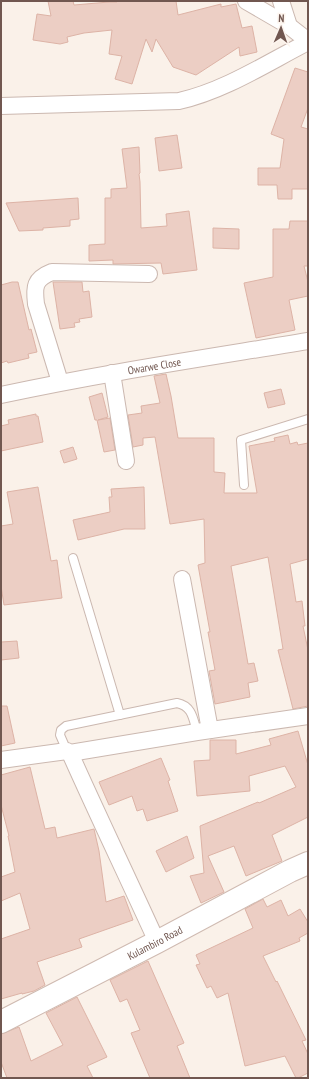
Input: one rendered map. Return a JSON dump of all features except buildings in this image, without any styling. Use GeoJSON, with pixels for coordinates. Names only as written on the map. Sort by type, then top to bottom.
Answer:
{"type":"FeatureCollection","features":[{"type":"Feature","properties":{"kind":"street"},"geometry":{"type":"LineString","coordinates":[[1,106],[179,101],[219,88],[308,42],[289,26],[246,1]]}},
{"type":"Feature","properties":{"kind":"street"},"geometry":{"type":"LineString","coordinates":[[281,1],[289,26]]}},
{"type":"Feature","properties":{"kind":"street"},"geometry":{"type":"LineString","coordinates":[[60,382],[36,304],[35,291],[37,282],[43,275],[52,272],[149,274]]}},
{"type":"Feature","properties":{"kind":"street","name":"Owarwe Close"},"geometry":{"type":"LineString","coordinates":[[1,395],[60,382],[308,341]]}},
{"type":"Feature","properties":{"kind":"street"},"geometry":{"type":"LineString","coordinates":[[112,373],[126,461]]}},
{"type":"Feature","properties":{"kind":"street"},"geometry":{"type":"LineString","coordinates":[[182,578],[203,731]]}},
{"type":"Feature","properties":{"kind":"street"},"geometry":{"type":"LineString","coordinates":[[1,760],[69,752],[308,716]]}},
{"type":"Feature","properties":{"kind":"street"},"geometry":{"type":"LineString","coordinates":[[69,752],[157,942]]}},
{"type":"Feature","properties":{"kind":"street","name":"Kulambiro Road"},"geometry":{"type":"LineString","coordinates":[[1,1022],[308,863]]}},
{"type":"Feature","properties":{"kind":"lane"},"geometry":{"type":"LineString","coordinates":[[244,485],[240,440],[308,419]]}},
{"type":"Feature","properties":{"kind":"lane"},"geometry":{"type":"LineString","coordinates":[[73,558],[120,715]]}},
{"type":"Feature","properties":{"kind":"lane"},"geometry":{"type":"LineString","coordinates":[[69,752],[60,735],[61,730],[66,726],[177,703],[185,705],[190,710],[203,731]]}}]}
